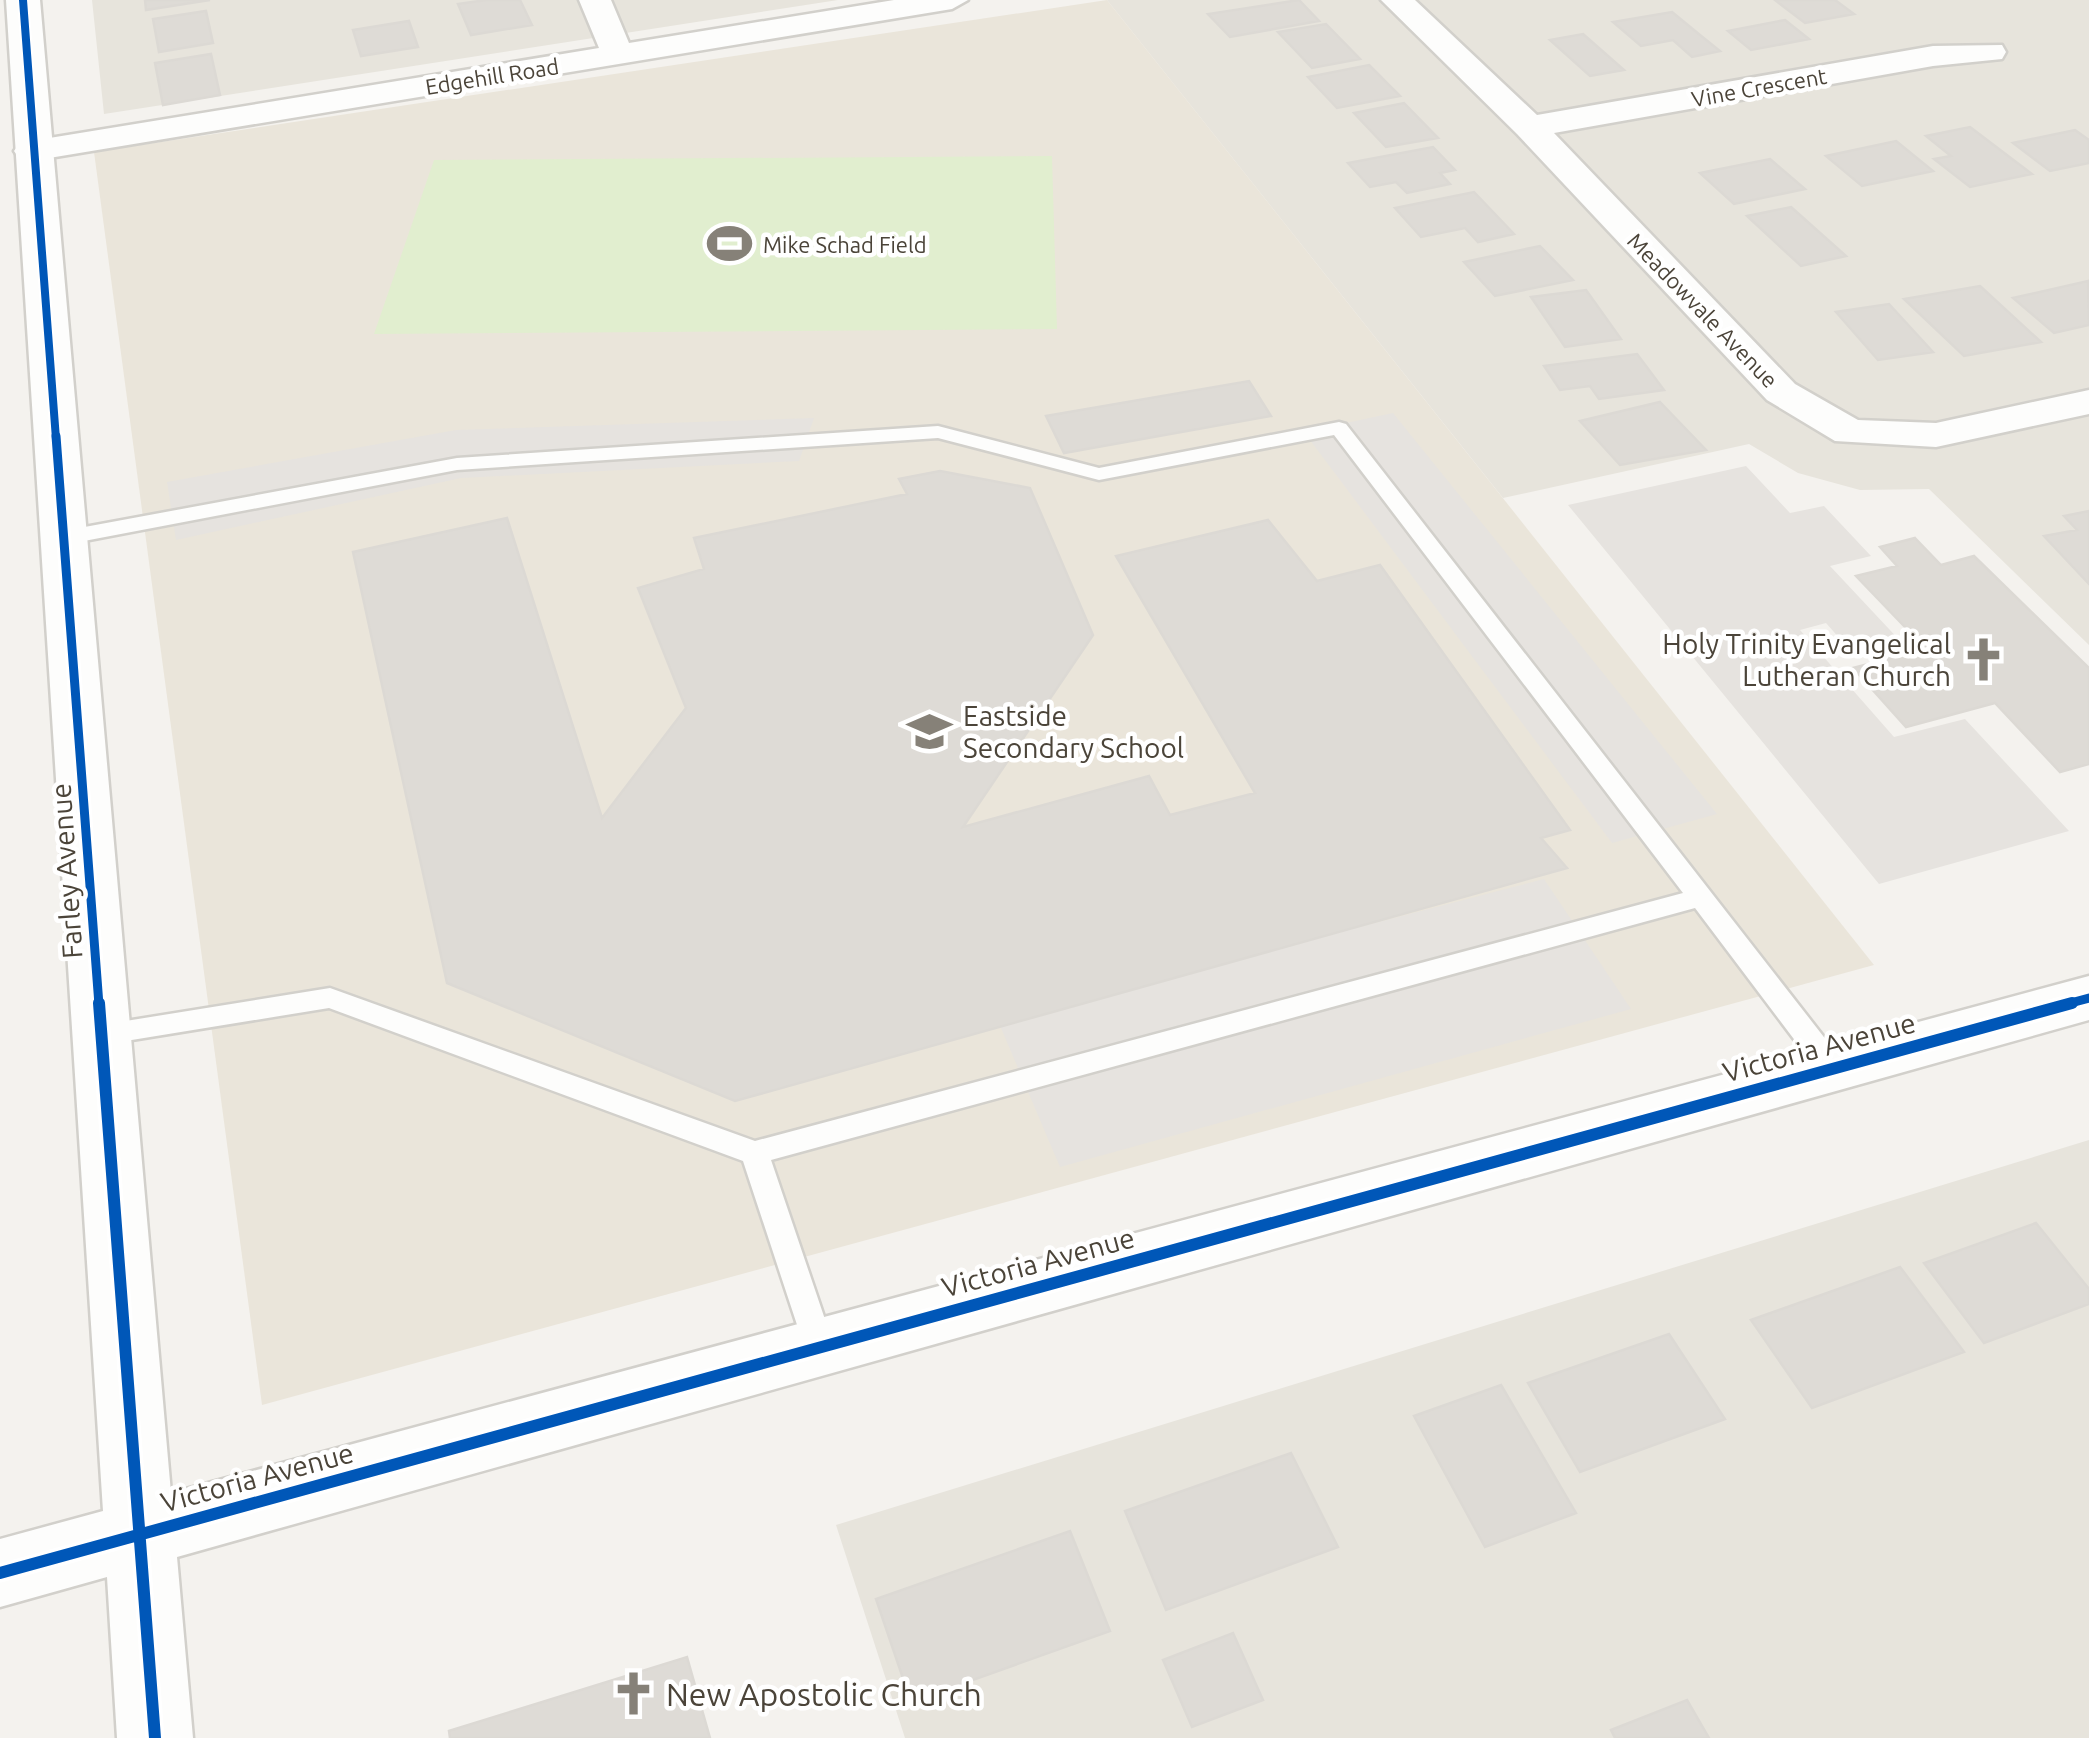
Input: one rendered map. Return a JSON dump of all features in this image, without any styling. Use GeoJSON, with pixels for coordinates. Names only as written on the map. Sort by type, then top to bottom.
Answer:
{"type":"FeatureCollection","features":[{"type":"Feature","properties":{"kind":"street","name":"Farley Avenue"},"geometry":{"type":"LineString","coordinates":[[23,0],[31,151],[156,1738]]}},
{"type":"Feature","properties":{"kind":"street"},"geometry":{"type":"LineString","coordinates":[[596,0],[618,55]]}},
{"type":"Feature","properties":{"kind":"street","name":"Edgehill Road"},"geometry":{"type":"LineString","coordinates":[[31,151],[952,0]]}},
{"type":"Feature","properties":{"kind":"street","name":"Meadowvale Avenue"},"geometry":{"type":"LineString","coordinates":[[1397,0],[1529,127],[1781,392],[1849,432],[1936,435],[2089,402]]}},
{"type":"Feature","properties":{"kind":"street","name":"Vine Crescent"},"geometry":{"type":"LineString","coordinates":[[1529,127],[1934,56],[1990,52]]}},
{"type":"Feature","properties":{"kind":"street","name":"Victoria Avenue"},"geometry":{"type":"LineString","coordinates":[[0,1573],[2089,998]]}},
{"type":"Feature","properties":{"kind":"lane"},"geometry":{"type":"LineString","coordinates":[[63,538],[457,464],[938,432],[1099,474],[1339,428],[1831,1067]]}},
{"type":"Feature","properties":{"kind":"lane"},"geometry":{"type":"LineString","coordinates":[[101,1036],[330,998],[755,1153],[1700,897]]}},
{"type":"Feature","properties":{"kind":"lane"},"geometry":{"type":"LineString","coordinates":[[755,1153],[819,1346]]}},
{"type":"Feature","properties":{"kind":"shaded area"},"geometry":{"type":"Polygon","coordinates":[[[92,0],[838,0],[104,114],[92,0]]]}},
{"type":"Feature","properties":{"kind":"shaded area"},"geometry":{"type":"Polygon","coordinates":[[[1107,0],[2089,0],[2089,645],[1929,489],[1860,490],[1798,473],[1749,444],[1503,498],[1107,0]]]}},
{"type":"Feature","properties":{"kind":"shaded area","name":"Eastside Secondary School"},"geometry":{"type":"Polygon","coordinates":[[[1107,0],[1874,965],[262,1405],[94,152],[1107,0]]]}},
{"type":"Feature","properties":{"kind":"shaded area"},"geometry":{"type":"Polygon","coordinates":[[[1393,413],[1717,814],[1612,843],[1304,432],[1393,413]]]}},
{"type":"Feature","properties":{"kind":"shaded area"},"geometry":{"type":"Polygon","coordinates":[[[814,418],[799,461],[461,478],[176,540],[167,482],[456,430],[814,418]]]}},
{"type":"Feature","properties":{"kind":"shaded area"},"geometry":{"type":"Polygon","coordinates":[[[1746,466],[1790,513],[1824,506],[1871,556],[1830,566],[1904,645],[1856,657],[1826,623],[1800,630],[1894,737],[1965,719],[2069,831],[1879,884],[1568,505],[1746,466]]]}},
{"type":"Feature","properties":{"kind":"shaded area"},"geometry":{"type":"Polygon","coordinates":[[[1544,879],[1631,1009],[1060,1167],[998,1021],[1544,879]]]}},
{"type":"Feature","properties":{"kind":"shaded area"},"geometry":{"type":"Polygon","coordinates":[[[2089,1140],[2089,1738],[905,1738],[836,1525],[2089,1140]]]}},
{"type":"Feature","properties":{"kind":"green space","name":"Mike Schad Field"},"geometry":{"type":"Polygon","coordinates":[[[1052,156],[1057,329],[374,334],[434,160],[1052,156]]]}},
{"type":"Feature","properties":{"kind":"building"},"geometry":{"type":"Polygon","coordinates":[[[145,0],[210,0],[146,10],[145,0]]]}},
{"type":"Feature","properties":{"kind":"building"},"geometry":{"type":"Polygon","coordinates":[[[520,0],[532,25],[471,35],[458,4],[520,0]]]}},
{"type":"Feature","properties":{"kind":"building"},"geometry":{"type":"Polygon","coordinates":[[[1299,0],[1319,21],[1230,37],[1208,14],[1299,0]]]}},
{"type":"Feature","properties":{"kind":"building"},"geometry":{"type":"Polygon","coordinates":[[[1775,0],[1835,0],[1854,14],[1805,23],[1775,0]]]}},
{"type":"Feature","properties":{"kind":"building"},"geometry":{"type":"Polygon","coordinates":[[[206,11],[213,43],[159,52],[153,19],[206,11]]]}},
{"type":"Feature","properties":{"kind":"building"},"geometry":{"type":"Polygon","coordinates":[[[1672,12],[1720,51],[1692,57],[1673,40],[1641,46],[1613,22],[1672,12]]]}},
{"type":"Feature","properties":{"kind":"building"},"geometry":{"type":"Polygon","coordinates":[[[1785,20],[1809,39],[1751,50],[1728,31],[1785,20]]]}},
{"type":"Feature","properties":{"kind":"building"},"geometry":{"type":"Polygon","coordinates":[[[409,21],[418,47],[361,56],[353,30],[409,21]]]}},
{"type":"Feature","properties":{"kind":"building"},"geometry":{"type":"Polygon","coordinates":[[[1326,24],[1360,59],[1312,68],[1278,32],[1326,24]]]}},
{"type":"Feature","properties":{"kind":"building"},"geometry":{"type":"Polygon","coordinates":[[[1583,34],[1624,70],[1590,76],[1550,40],[1583,34]]]}},
{"type":"Feature","properties":{"kind":"building"},"geometry":{"type":"Polygon","coordinates":[[[211,54],[220,95],[163,105],[155,63],[211,54]]]}},
{"type":"Feature","properties":{"kind":"building"},"geometry":{"type":"Polygon","coordinates":[[[1369,65],[1400,96],[1337,108],[1308,77],[1369,65]]]}},
{"type":"Feature","properties":{"kind":"building"},"geometry":{"type":"Polygon","coordinates":[[[1404,103],[1438,138],[1386,147],[1354,113],[1404,103]]]}},
{"type":"Feature","properties":{"kind":"building"},"geometry":{"type":"Polygon","coordinates":[[[1970,127],[2032,174],[1970,187],[1934,159],[1951,156],[1926,136],[1970,127]]]}},
{"type":"Feature","properties":{"kind":"building"},"geometry":{"type":"Polygon","coordinates":[[[2075,130],[2089,140],[2089,163],[2050,171],[2013,143],[2075,130]]]}},
{"type":"Feature","properties":{"kind":"building"},"geometry":{"type":"Polygon","coordinates":[[[1896,141],[1933,171],[1862,186],[1826,156],[1896,141]]]}},
{"type":"Feature","properties":{"kind":"building"},"geometry":{"type":"Polygon","coordinates":[[[1433,147],[1455,170],[1440,173],[1450,184],[1407,193],[1396,182],[1370,187],[1348,163],[1433,147]]]}},
{"type":"Feature","properties":{"kind":"building"},"geometry":{"type":"Polygon","coordinates":[[[1770,159],[1805,189],[1734,204],[1700,173],[1770,159]]]}},
{"type":"Feature","properties":{"kind":"building"},"geometry":{"type":"Polygon","coordinates":[[[1474,192],[1514,234],[1478,242],[1465,228],[1421,237],[1395,208],[1474,192]]]}},
{"type":"Feature","properties":{"kind":"building"},"geometry":{"type":"Polygon","coordinates":[[[1791,207],[1846,256],[1801,266],[1747,216],[1791,207]]]}},
{"type":"Feature","properties":{"kind":"building"},"geometry":{"type":"Polygon","coordinates":[[[1540,246],[1573,280],[1495,296],[1464,262],[1540,246]]]}},
{"type":"Feature","properties":{"kind":"building"},"geometry":{"type":"Polygon","coordinates":[[[2088,281],[2089,325],[2054,333],[2013,298],[2088,281]]]}},
{"type":"Feature","properties":{"kind":"building"},"geometry":{"type":"Polygon","coordinates":[[[1980,286],[2041,342],[1964,356],[1904,299],[1980,286]]]}},
{"type":"Feature","properties":{"kind":"building"},"geometry":{"type":"Polygon","coordinates":[[[1586,290],[1621,339],[1565,347],[1531,297],[1586,290]]]}},
{"type":"Feature","properties":{"kind":"building"},"geometry":{"type":"Polygon","coordinates":[[[1889,304],[1933,352],[1878,360],[1836,312],[1889,304]]]}},
{"type":"Feature","properties":{"kind":"building"},"geometry":{"type":"Polygon","coordinates":[[[1637,354],[1664,390],[1599,399],[1590,386],[1560,390],[1544,366],[1637,354]]]}},
{"type":"Feature","properties":{"kind":"building"},"geometry":{"type":"Polygon","coordinates":[[[1249,381],[1271,416],[1064,453],[1046,416],[1249,381]]]}},
{"type":"Feature","properties":{"kind":"building"},"geometry":{"type":"Polygon","coordinates":[[[1660,402],[1706,450],[1620,465],[1580,421],[1660,402]]]}},
{"type":"Feature","properties":{"kind":"building"},"geometry":{"type":"Polygon","coordinates":[[[940,471],[1030,488],[1093,635],[963,827],[1149,776],[1170,815],[1255,793],[1116,556],[1268,520],[1317,581],[1380,565],[1570,830],[1541,838],[1567,868],[735,1101],[447,983],[353,552],[507,518],[602,818],[686,708],[638,588],[704,569],[694,538],[907,494],[899,479],[940,471]]]}},
{"type":"Feature","properties":{"kind":"building"},"geometry":{"type":"Polygon","coordinates":[[[2089,511],[2089,584],[2044,536],[2077,530],[2064,516],[2089,511]]]}},
{"type":"Feature","properties":{"kind":"building","name":"Holy Trinity Evangelical Lutheran Church"},"geometry":{"type":"Polygon","coordinates":[[[1915,538],[1941,565],[1974,556],[2089,668],[2089,764],[2060,772],[1995,703],[1906,727],[1853,668],[1926,649],[1856,576],[1897,566],[1880,547],[1915,538]]]}},
{"type":"Feature","properties":{"kind":"building"},"geometry":{"type":"Polygon","coordinates":[[[2036,1223],[2089,1289],[2089,1304],[1984,1343],[1924,1263],[2036,1223]]]}},
{"type":"Feature","properties":{"kind":"building"},"geometry":{"type":"Polygon","coordinates":[[[1900,1267],[1964,1352],[1812,1408],[1751,1320],[1900,1267]]]}},
{"type":"Feature","properties":{"kind":"building"},"geometry":{"type":"Polygon","coordinates":[[[1669,1334],[1725,1419],[1580,1472],[1528,1383],[1669,1334]]]}},
{"type":"Feature","properties":{"kind":"building"},"geometry":{"type":"Polygon","coordinates":[[[1501,1385],[1576,1513],[1485,1547],[1414,1416],[1501,1385]]]}},
{"type":"Feature","properties":{"kind":"building"},"geometry":{"type":"Polygon","coordinates":[[[1291,1453],[1338,1547],[1166,1610],[1125,1511],[1291,1453]]]}},
{"type":"Feature","properties":{"kind":"building"},"geometry":{"type":"Polygon","coordinates":[[[1070,1531],[1110,1631],[911,1702],[876,1599],[1070,1531]]]}},
{"type":"Feature","properties":{"kind":"building"},"geometry":{"type":"Polygon","coordinates":[[[1233,1633],[1263,1700],[1192,1727],[1163,1660],[1233,1633]]]}},
{"type":"Feature","properties":{"kind":"building","name":"New Apostolic Church"},"geometry":{"type":"Polygon","coordinates":[[[687,1657],[710,1738],[450,1738],[449,1731],[687,1657]]]}},
{"type":"Feature","properties":{"kind":"building"},"geometry":{"type":"Polygon","coordinates":[[[1687,1700],[1709,1738],[1615,1738],[1611,1730],[1687,1700]]]}},
{"type":"Feature","properties":{"kind":"cycle path"},"geometry":{"type":"LineString","coordinates":[[23,0],[155,1738]]}},
{"type":"Feature","properties":{"kind":"cycle path"},"geometry":{"type":"LineString","coordinates":[[0,1573],[2089,998]]}},
{"type":"Feature","properties":{"kind":"place","name":"Mike Schad Field"},"geometry":{"type":"Point","coordinates":[730,244]}},
{"type":"Feature","properties":{"kind":"place","name":"Holy Trinity Evangelical Lutheran Church"},"geometry":{"type":"Point","coordinates":[1984,659]}},
{"type":"Feature","properties":{"kind":"place","name":"Eastside Secondary School"},"geometry":{"type":"Point","coordinates":[930,731]}},
{"type":"Feature","properties":{"kind":"place","name":"New Apostolic Church"},"geometry":{"type":"Point","coordinates":[633,1694]}}]}
